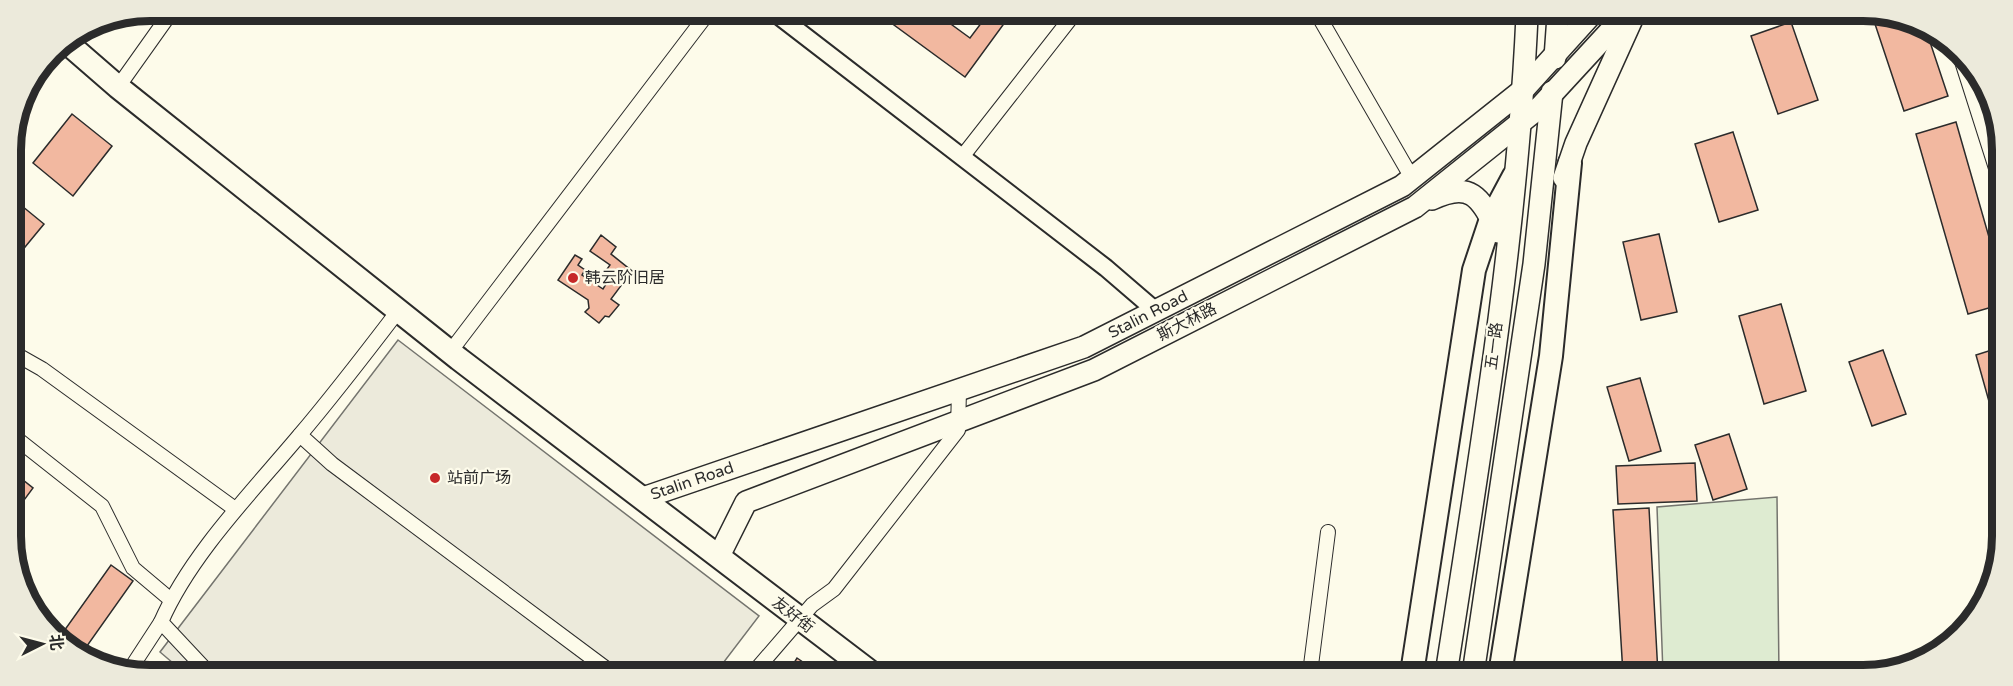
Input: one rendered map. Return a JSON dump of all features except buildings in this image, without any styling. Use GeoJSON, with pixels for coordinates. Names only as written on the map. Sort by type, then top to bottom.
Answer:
{"type":"FeatureCollection","features":[{"type":"Feature","properties":{"kind":"highway","name":"友好街"},"geometry":{"type":"LineString","coordinates":[[72,47],[118,87],[450,352],[861,665]]}},
{"type":"Feature","properties":{"kind":"highway"},"geometry":{"type":"LineString","coordinates":[[1501,665],[1551,356],[1570,163]]}},
{"type":"Feature","properties":{"kind":"highway"},"geometry":{"type":"LineString","coordinates":[[1413,665],[1474,270],[1491,219],[1514,176]]}},
{"type":"Feature","properties":{"kind":"main road","name":"五一路"},"geometry":{"type":"LineString","coordinates":[[1447,665],[1483,432],[1506,246],[1524,89],[1527,21]]}},
{"type":"Feature","properties":{"kind":"main road"},"geometry":{"type":"LineString","coordinates":[[1474,665],[1534,264],[1558,21]]}},
{"type":"Feature","properties":{"kind":"main road","name":"Stalin Road"},"geometry":{"type":"LineString","coordinates":[[643,498],[1084,347],[1402,186],[1524,89],[1586,21]]}},
{"type":"Feature","properties":{"kind":"main road","name":"斯大林路"},"geometry":{"type":"LineString","coordinates":[[719,556],[746,502],[1094,370],[1415,207],[1552,95],[1619,21]]}},
{"type":"Feature","properties":{"kind":"main road"},"geometry":{"type":"LineString","coordinates":[[1534,264],[1570,163],[1631,21]]}},
{"type":"Feature","properties":{"kind":"main road"},"geometry":{"type":"LineString","coordinates":[[1415,207],[1451,190],[1465,191],[1483,204],[1506,246]]}},
{"type":"Feature","properties":{"kind":"street"},"geometry":{"type":"LineString","coordinates":[[118,87],[165,21]]}},
{"type":"Feature","properties":{"kind":"street"},"geometry":{"type":"LineString","coordinates":[[450,352],[702,21]]}},
{"type":"Feature","properties":{"kind":"street"},"geometry":{"type":"LineString","coordinates":[[784,21],[1106,268],[1156,310]]}},
{"type":"Feature","properties":{"kind":"street"},"geometry":{"type":"LineString","coordinates":[[962,157],[1069,21]]}},
{"type":"Feature","properties":{"kind":"street"},"geometry":{"type":"LineString","coordinates":[[1321,21],[1412,178]]}},
{"type":"Feature","properties":{"kind":"street"},"geometry":{"type":"LineString","coordinates":[[1965,72],[1992,156]]}},
{"type":"Feature","properties":{"kind":"street"},"geometry":{"type":"LineString","coordinates":[[1976,88],[1980,119],[1991,132]]}},
{"type":"Feature","properties":{"kind":"street"},"geometry":{"type":"LineString","coordinates":[[134,664],[161,622],[171,600],[235,509],[300,435],[398,311]]}},
{"type":"Feature","properties":{"kind":"street"},"geometry":{"type":"LineString","coordinates":[[21,357],[42,369],[235,509]]}},
{"type":"Feature","properties":{"kind":"street"},"geometry":{"type":"LineString","coordinates":[[759,665],[812,605],[834,589],[958,430],[959,390]]}},
{"type":"Feature","properties":{"kind":"street"},"geometry":{"type":"LineString","coordinates":[[300,435],[332,464],[601,665]]}},
{"type":"Feature","properties":{"kind":"street"},"geometry":{"type":"LineString","coordinates":[[21,442],[102,506],[133,568],[171,600]]}},
{"type":"Feature","properties":{"kind":"street"},"geometry":{"type":"LineString","coordinates":[[1312,665],[1328,532]]}},
{"type":"Feature","properties":{"kind":"street"},"geometry":{"type":"LineString","coordinates":[[161,622],[201,665]]}},
{"type":"Feature","properties":{"kind":"green space"},"geometry":{"type":"Polygon","coordinates":[[[1777,497],[1779,665],[1663,665],[1657,507],[1777,497]]]}},
{"type":"Feature","properties":{"kind":"shaded area","name":"站前广场"},"geometry":{"type":"Polygon","coordinates":[[[398,340],[759,616],[722,665],[175,665],[160,652],[398,340]]]}},
{"type":"Feature","properties":{"kind":"place","name":"韩云阶旧居"},"geometry":{"type":"Point","coordinates":[573,278]}},
{"type":"Feature","properties":{"kind":"place","name":"站前广场"},"geometry":{"type":"Point","coordinates":[435,478]}}]}
